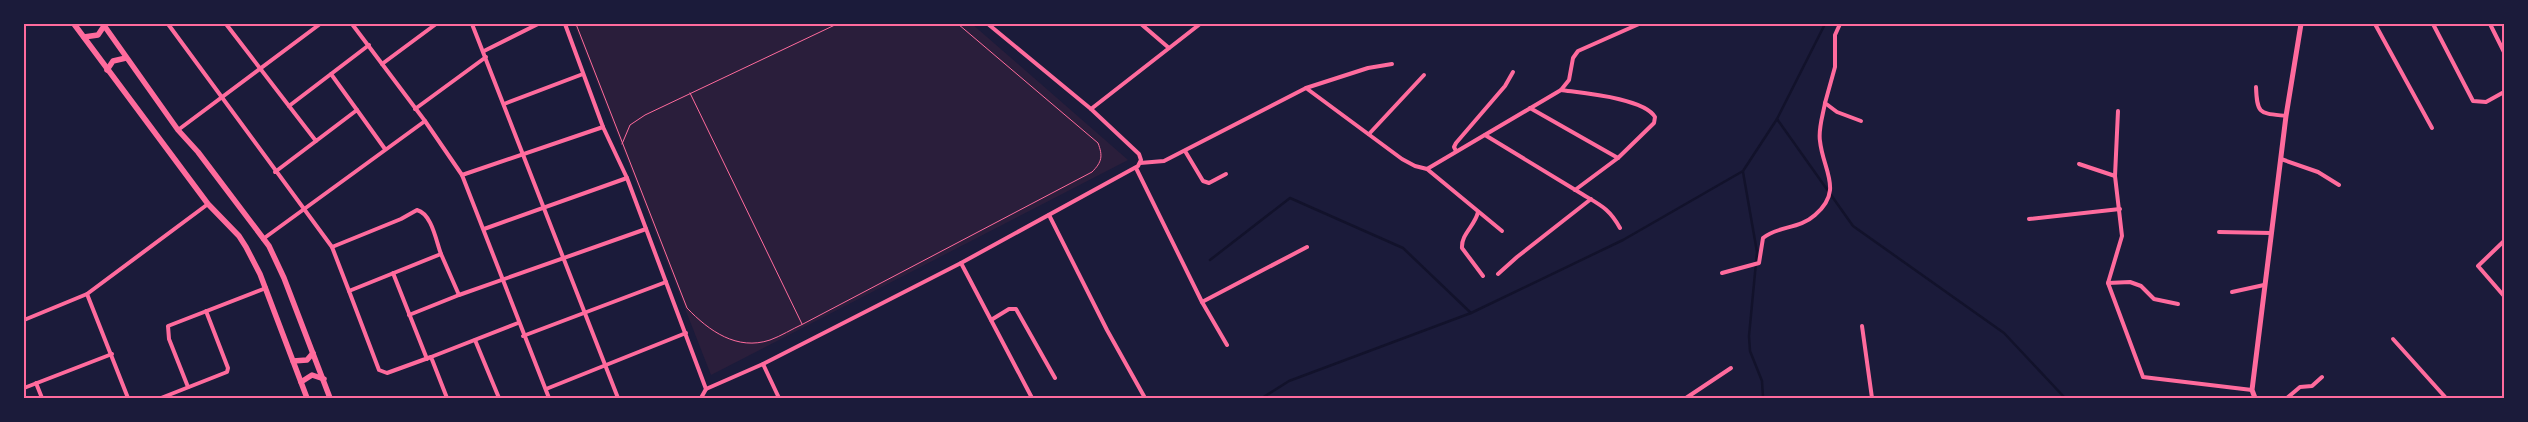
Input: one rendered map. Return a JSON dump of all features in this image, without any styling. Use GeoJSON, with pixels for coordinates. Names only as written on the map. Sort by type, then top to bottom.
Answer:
{"type":"FeatureCollection","features":[{"type":"Feature","properties":{"kind":"main road"},"geometry":{"type":"LineString","coordinates":[[74,24],[208,204],[239,236],[255,262],[266,288],[307,398]]}},
{"type":"Feature","properties":{"kind":"main road"},"geometry":{"type":"LineString","coordinates":[[84,37],[98,35],[104,25],[178,130],[198,152],[263,239],[275,257],[330,398]]}},
{"type":"Feature","properties":{"kind":"main road"},"geometry":{"type":"LineString","coordinates":[[107,70],[113,61],[126,58]]}},
{"type":"Feature","properties":{"kind":"main road"},"geometry":{"type":"LineString","coordinates":[[293,361],[306,360],[313,353]]}},
{"type":"Feature","properties":{"kind":"main road"},"geometry":{"type":"LineString","coordinates":[[301,382],[312,375],[324,379]]}},
{"type":"Feature","properties":{"kind":"street"},"geometry":{"type":"LineString","coordinates":[[168,24],[332,247],[379,370],[387,373],[518,323]]}},
{"type":"Feature","properties":{"kind":"street"},"geometry":{"type":"LineString","coordinates":[[226,24],[316,141]]}},
{"type":"Feature","properties":{"kind":"street"},"geometry":{"type":"LineString","coordinates":[[178,130],[320,24]]}},
{"type":"Feature","properties":{"kind":"street"},"geometry":{"type":"LineString","coordinates":[[353,24],[425,121],[462,175],[503,279],[518,323],[549,398]]}},
{"type":"Feature","properties":{"kind":"street"},"geometry":{"type":"LineString","coordinates":[[382,64],[436,24]]}},
{"type":"Feature","properties":{"kind":"street"},"geometry":{"type":"LineString","coordinates":[[472,24],[618,398]]}},
{"type":"Feature","properties":{"kind":"street"},"geometry":{"type":"LineString","coordinates":[[484,51],[538,24]]}},
{"type":"Feature","properties":{"kind":"street"},"geometry":{"type":"LineString","coordinates":[[565,24],[603,127],[627,178],[706,389]]}},
{"type":"Feature","properties":{"kind":"street"},"geometry":{"type":"LineString","coordinates":[[701,398],[706,389],[763,364],[961,263],[1136,168],[1140,163],[1139,154],[1091,109],[988,24]]}},
{"type":"Feature","properties":{"kind":"street"},"geometry":{"type":"LineString","coordinates":[[1141,24],[1169,48]]}},
{"type":"Feature","properties":{"kind":"street"},"geometry":{"type":"LineString","coordinates":[[1091,109],[1200,24]]}},
{"type":"Feature","properties":{"kind":"street"},"geometry":{"type":"LineString","coordinates":[[1428,169],[1561,90],[1569,80],[1574,58],[1578,51],[1639,24]]}},
{"type":"Feature","properties":{"kind":"street"},"geometry":{"type":"LineString","coordinates":[[1722,273],[1759,264],[1762,238],[1767,234],[1797,226],[1814,216],[1826,204],[1832,188],[1819,138],[1825,103],[1835,67],[1835,35],[1840,24]]}},
{"type":"Feature","properties":{"kind":"street"},"geometry":{"type":"LineString","coordinates":[[2255,398],[2252,390],[2264,285],[2300,24]]}},
{"type":"Feature","properties":{"kind":"street"},"geometry":{"type":"LineString","coordinates":[[2375,24],[2432,128]]}},
{"type":"Feature","properties":{"kind":"street"},"geometry":{"type":"LineString","coordinates":[[2433,24],[2473,101],[2486,102],[2504,92]]}},
{"type":"Feature","properties":{"kind":"street"},"geometry":{"type":"LineString","coordinates":[[2490,24],[2504,52]]}},
{"type":"Feature","properties":{"kind":"street"},"geometry":{"type":"LineString","coordinates":[[289,106],[369,45]]}},
{"type":"Feature","properties":{"kind":"street"},"geometry":{"type":"LineString","coordinates":[[415,109],[486,57]]}},
{"type":"Feature","properties":{"kind":"street"},"geometry":{"type":"LineString","coordinates":[[1140,163],[1160,163],[1306,88],[1368,68],[1392,64]]}},
{"type":"Feature","properties":{"kind":"street"},"geometry":{"type":"LineString","coordinates":[[1456,151],[1456,143],[1505,86],[1513,72]]}},
{"type":"Feature","properties":{"kind":"street"},"geometry":{"type":"LineString","coordinates":[[331,74],[385,149]]}},
{"type":"Feature","properties":{"kind":"street"},"geometry":{"type":"LineString","coordinates":[[504,104],[583,74]]}},
{"type":"Feature","properties":{"kind":"street"},"geometry":{"type":"LineString","coordinates":[[1369,134],[1424,75]]}},
{"type":"Feature","properties":{"kind":"street"},"geometry":{"type":"LineString","coordinates":[[2256,87],[2257,108],[2261,112],[2286,116]]}},
{"type":"Feature","properties":{"kind":"street"},"geometry":{"type":"LineString","coordinates":[[1306,88],[1402,160],[1428,169],[1502,231]]}},
{"type":"Feature","properties":{"kind":"street"},"geometry":{"type":"LineString","coordinates":[[1561,90],[1612,98],[1644,108],[1654,114],[1655,121],[1618,158],[1575,190]]}},
{"type":"Feature","properties":{"kind":"street"},"geometry":{"type":"LineString","coordinates":[[1825,103],[1837,112],[1861,121]]}},
{"type":"Feature","properties":{"kind":"street"},"geometry":{"type":"LineString","coordinates":[[1530,108],[1618,158]]}},
{"type":"Feature","properties":{"kind":"street"},"geometry":{"type":"LineString","coordinates":[[275,172],[357,110]]}},
{"type":"Feature","properties":{"kind":"street"},"geometry":{"type":"LineString","coordinates":[[2118,112],[2116,176],[2122,236],[2108,283],[2143,377],[2252,390]]}},
{"type":"Feature","properties":{"kind":"street"},"geometry":{"type":"LineString","coordinates":[[263,239],[425,121]]}},
{"type":"Feature","properties":{"kind":"street"},"geometry":{"type":"LineString","coordinates":[[462,175],[603,127]]}},
{"type":"Feature","properties":{"kind":"street"},"geometry":{"type":"LineString","coordinates":[[1485,135],[1608,210],[1620,228]]}},
{"type":"Feature","properties":{"kind":"street"},"geometry":{"type":"LineString","coordinates":[[1185,150],[1202,181],[1209,183],[1226,174]]}},
{"type":"Feature","properties":{"kind":"street"},"geometry":{"type":"LineString","coordinates":[[2281,159],[2318,172],[2340,185]]}},
{"type":"Feature","properties":{"kind":"street"},"geometry":{"type":"LineString","coordinates":[[2078,164],[2116,176]]}},
{"type":"Feature","properties":{"kind":"street"},"geometry":{"type":"LineString","coordinates":[[1136,168],[1202,302],[1227,345]]}},
{"type":"Feature","properties":{"kind":"street"},"geometry":{"type":"LineString","coordinates":[[484,230],[627,178]]}},
{"type":"Feature","properties":{"kind":"street"},"geometry":{"type":"LineString","coordinates":[[1498,274],[1591,199]]}},
{"type":"Feature","properties":{"kind":"street"},"geometry":{"type":"LineString","coordinates":[[24,320],[87,294],[208,204]]}},
{"type":"Feature","properties":{"kind":"street"},"geometry":{"type":"LineString","coordinates":[[332,247],[401,219],[417,210],[427,218],[458,295]]}},
{"type":"Feature","properties":{"kind":"street"},"geometry":{"type":"LineString","coordinates":[[2029,219],[2120,210]]}},
{"type":"Feature","properties":{"kind":"street"},"geometry":{"type":"LineString","coordinates":[[1478,212],[1474,224],[1463,237],[1462,248],[1483,276]]}},
{"type":"Feature","properties":{"kind":"street"},"geometry":{"type":"LineString","coordinates":[[1049,215],[1095,307],[1145,398]]}},
{"type":"Feature","properties":{"kind":"street"},"geometry":{"type":"LineString","coordinates":[[409,315],[458,295],[564,260],[646,230]]}},
{"type":"Feature","properties":{"kind":"street"},"geometry":{"type":"LineString","coordinates":[[2219,232],[2271,233]]}},
{"type":"Feature","properties":{"kind":"street"},"geometry":{"type":"LineString","coordinates":[[2504,241],[2478,266],[2504,296]]}},
{"type":"Feature","properties":{"kind":"street"},"geometry":{"type":"LineString","coordinates":[[1202,302],[1307,247]]}},
{"type":"Feature","properties":{"kind":"street"},"geometry":{"type":"LineString","coordinates":[[348,290],[441,254]]}},
{"type":"Feature","properties":{"kind":"street"},"geometry":{"type":"LineString","coordinates":[[961,263],[1032,398]]}},
{"type":"Feature","properties":{"kind":"street"},"geometry":{"type":"LineString","coordinates":[[393,273],[409,315],[446,398]]}},
{"type":"Feature","properties":{"kind":"street"},"geometry":{"type":"LineString","coordinates":[[524,336],[666,282]]}},
{"type":"Feature","properties":{"kind":"street"},"geometry":{"type":"LineString","coordinates":[[2108,283],[2130,282],[2141,286],[2154,299],[2178,304]]}},
{"type":"Feature","properties":{"kind":"street"},"geometry":{"type":"LineString","coordinates":[[2232,292],[2264,285]]}},
{"type":"Feature","properties":{"kind":"street"},"geometry":{"type":"LineString","coordinates":[[188,388],[169,339],[168,326],[266,288]]}},
{"type":"Feature","properties":{"kind":"street"},"geometry":{"type":"LineString","coordinates":[[87,294],[128,398]]}},
{"type":"Feature","properties":{"kind":"street"},"geometry":{"type":"LineString","coordinates":[[991,320],[1009,309],[1016,309],[1055,378]]}},
{"type":"Feature","properties":{"kind":"street"},"geometry":{"type":"LineString","coordinates":[[161,398],[223,374],[228,369],[206,311]]}},
{"type":"Feature","properties":{"kind":"street"},"geometry":{"type":"LineString","coordinates":[[1862,326],[1872,398]]}},
{"type":"Feature","properties":{"kind":"street"},"geometry":{"type":"LineString","coordinates":[[546,389],[686,334]]}},
{"type":"Feature","properties":{"kind":"street"},"geometry":{"type":"LineString","coordinates":[[2393,339],[2446,398]]}},
{"type":"Feature","properties":{"kind":"street"},"geometry":{"type":"LineString","coordinates":[[475,340],[499,398]]}},
{"type":"Feature","properties":{"kind":"street"},"geometry":{"type":"LineString","coordinates":[[24,388],[112,354]]}},
{"type":"Feature","properties":{"kind":"street"},"geometry":{"type":"LineString","coordinates":[[763,364],[779,398]]}},
{"type":"Feature","properties":{"kind":"street"},"geometry":{"type":"LineString","coordinates":[[1686,398],[1731,368]]}},
{"type":"Feature","properties":{"kind":"street"},"geometry":{"type":"LineString","coordinates":[[2287,398],[2300,387],[2312,386],[2322,377]]}},
{"type":"Feature","properties":{"kind":"street"},"geometry":{"type":"LineString","coordinates":[[36,384],[42,398]]}},
{"type":"Feature","properties":{"kind":"path"},"geometry":{"type":"LineString","coordinates":[[576,24],[687,308],[703,325],[726,339],[749,342],[770,340],[803,324],[1092,172],[1100,164],[1102,154],[1098,142],[958,24]]}},
{"type":"Feature","properties":{"kind":"path"},"geometry":{"type":"LineString","coordinates":[[622,144],[630,125],[644,115],[837,24]]}},
{"type":"Feature","properties":{"kind":"path"},"geometry":{"type":"LineString","coordinates":[[690,93],[803,324]]}},
{"type":"Feature","properties":{"kind":"shaded area"},"geometry":{"type":"Polygon","coordinates":[[[574,24],[972,24],[1128,160],[711,375],[574,24]]]}},
{"type":"Feature","properties":{"kind":"waterway"},"geometry":{"type":"LineString","coordinates":[[1262,398],[1289,381],[1471,313],[1623,240],[1743,171],[1777,119],[1825,24]]}},
{"type":"Feature","properties":{"kind":"waterway"},"geometry":{"type":"LineString","coordinates":[[1777,119],[1853,226],[2004,333],[2065,398]]}},
{"type":"Feature","properties":{"kind":"waterway"},"geometry":{"type":"LineString","coordinates":[[1743,172],[1757,252],[1749,336],[1750,351],[1762,381],[1763,398]]}},
{"type":"Feature","properties":{"kind":"waterway"},"geometry":{"type":"LineString","coordinates":[[1210,260],[1290,198],[1403,248],[1471,313]]}}]}
